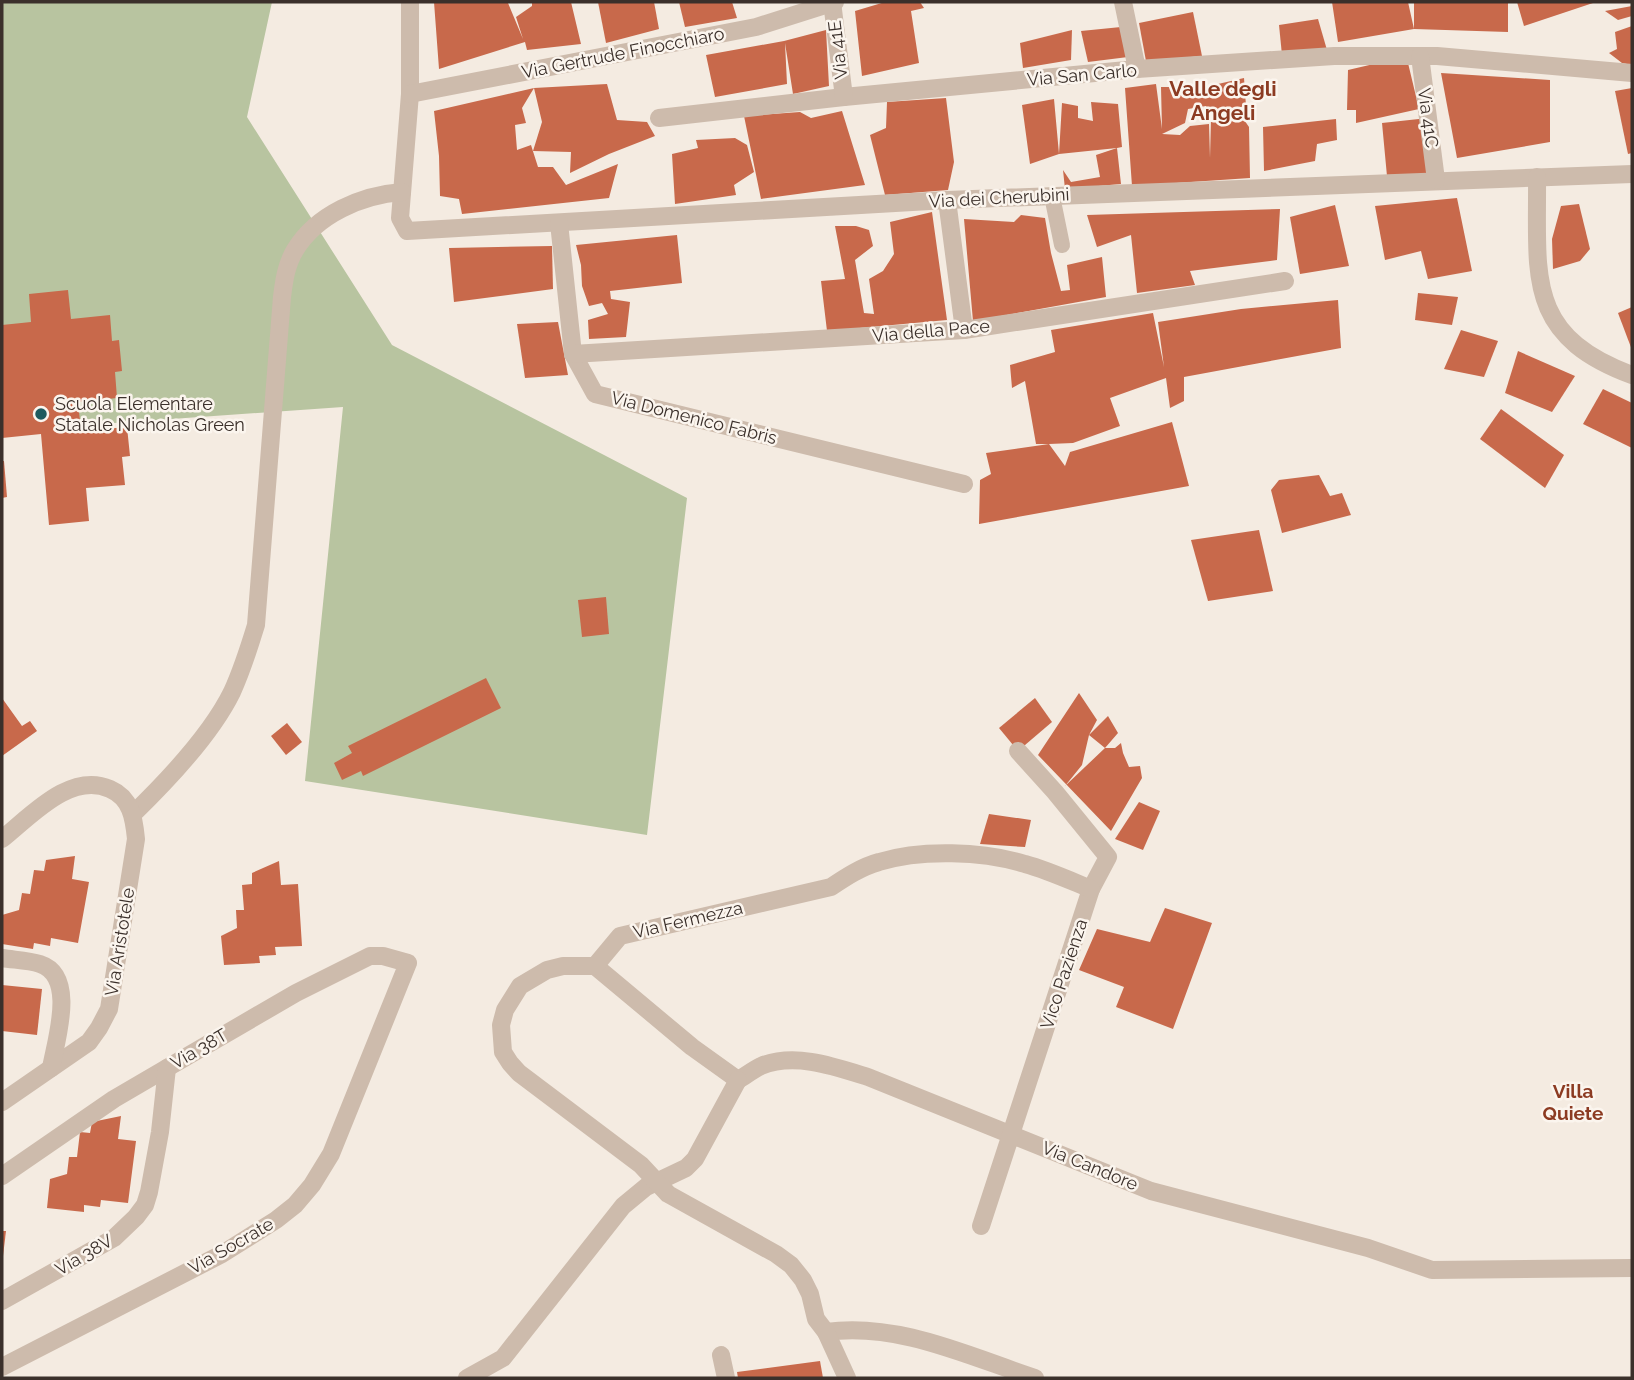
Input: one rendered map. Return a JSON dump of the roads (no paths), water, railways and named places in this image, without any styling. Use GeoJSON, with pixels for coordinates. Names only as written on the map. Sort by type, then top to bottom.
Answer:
{"type":"FeatureCollection","features":[{"type":"Feature","properties":{"kind":"street"},"geometry":{"type":"LineString","coordinates":[[2,839],[54,799],[71,788],[86,784],[113,790],[126,801],[133,814],[189,753],[231,693],[256,625],[282,297],[289,262],[295,249],[325,218],[346,206],[372,197],[402,192],[410,94],[410,2]]}},
{"type":"Feature","properties":{"kind":"street","name":"Via Gertrude Finocchiaro"},"geometry":{"type":"LineString","coordinates":[[410,94],[756,27],[834,2]]}},
{"type":"Feature","properties":{"kind":"street","name":"Via 41E"},"geometry":{"type":"LineString","coordinates":[[834,2],[844,97]]}},
{"type":"Feature","properties":{"kind":"street"},"geometry":{"type":"LineString","coordinates":[[1123,2],[1138,69]]}},
{"type":"Feature","properties":{"kind":"street","name":"Via San Carlo"},"geometry":{"type":"LineString","coordinates":[[659,118],[1138,69],[1334,56],[1488,59],[1632,73]]}},
{"type":"Feature","properties":{"kind":"street","name":"Via 41C"},"geometry":{"type":"LineString","coordinates":[[1420,56],[1436,180]]}},
{"type":"Feature","properties":{"kind":"street","name":"Via dei Cherubini"},"geometry":{"type":"LineString","coordinates":[[402,192],[400,218],[407,231],[947,200],[1632,174]]}},
{"type":"Feature","properties":{"kind":"street"},"geometry":{"type":"LineString","coordinates":[[1537,177],[1538,261],[1543,297],[1549,313],[1571,341],[1613,368],[1632,375]]}},
{"type":"Feature","properties":{"kind":"street"},"geometry":{"type":"LineString","coordinates":[[947,200],[964,330]]}},
{"type":"Feature","properties":{"kind":"street","name":"Via Domenico Fabris"},"geometry":{"type":"LineString","coordinates":[[559,223],[573,354],[595,394],[964,484]]}},
{"type":"Feature","properties":{"kind":"street","name":"Via della Pace"},"geometry":{"type":"LineString","coordinates":[[573,354],[964,330],[1285,281]]}},
{"type":"Feature","properties":{"kind":"street","name":"Vico Pazienza"},"geometry":{"type":"LineString","coordinates":[[981,1226],[1091,889],[1108,857],[1018,751]]}},
{"type":"Feature","properties":{"kind":"street","name":"Via Aristotele"},"geometry":{"type":"LineString","coordinates":[[3,1097],[51,1069],[89,1042],[109,1009],[136,839],[133,814]]}},
{"type":"Feature","properties":{"kind":"street","name":"Via Fermezza"},"geometry":{"type":"LineString","coordinates":[[595,966],[620,936],[831,887],[859,869],[881,861],[912,856],[956,854],[1023,863],[1091,889]]}},
{"type":"Feature","properties":{"kind":"street","name":"Via 38T"},"geometry":{"type":"LineString","coordinates":[[2,1176],[114,1099],[296,993],[370,956],[383,956],[408,963]]}},
{"type":"Feature","properties":{"kind":"street"},"geometry":{"type":"LineString","coordinates":[[2,958],[42,965],[60,983],[63,997],[51,1069]]}},
{"type":"Feature","properties":{"kind":"street","name":"Via Socrate"},"geometry":{"type":"LineString","coordinates":[[2,1367],[222,1254],[295,1205],[312,1185],[331,1154],[408,963]]}},
{"type":"Feature","properties":{"kind":"street"},"geometry":{"type":"LineString","coordinates":[[467,1378],[503,1358],[623,1206],[657,1181],[686,1168],[695,1159],[738,1080],[692,1047],[595,966],[563,966],[547,970],[520,986],[505,1010],[501,1032],[503,1052],[519,1073],[641,1165],[657,1181],[668,1194],[791,1265],[807,1287],[816,1319],[827,1332],[847,1378]]}},
{"type":"Feature","properties":{"kind":"street","name":"Via Candore"},"geometry":{"type":"LineString","coordinates":[[738,1080],[763,1066],[785,1061],[836,1067],[868,1076],[1151,1191],[1368,1248],[1432,1270],[1632,1268]]}},
{"type":"Feature","properties":{"kind":"street","name":"Via 38V"},"geometry":{"type":"LineString","coordinates":[[2,1301],[114,1238],[145,1205],[160,1132],[167,1068]]}},
{"type":"Feature","properties":{"kind":"street"},"geometry":{"type":"LineString","coordinates":[[827,1332],[849,1329],[898,1333],[1035,1378]]}},
{"type":"Feature","properties":{"kind":"street"},"geometry":{"type":"LineString","coordinates":[[721,1355],[726,1378]]}},
{"type":"Feature","properties":{"kind":"lane"},"geometry":{"type":"LineString","coordinates":[[1052,196],[1062,245]]}},
{"type":"Feature","properties":{"kind":"place","name":"Scuola Elementare Statale Nicholas Green"},"geometry":{"type":"Point","coordinates":[41,414]}},
{"type":"Feature","properties":{"kind":"district","name":"Valle degli Angeli"},"geometry":{"type":"Point","coordinates":[1223,101]}},
{"type":"Feature","properties":{"kind":"district","name":"Villa Quiete"},"geometry":{"type":"Point","coordinates":[1573,1102]}}]}
